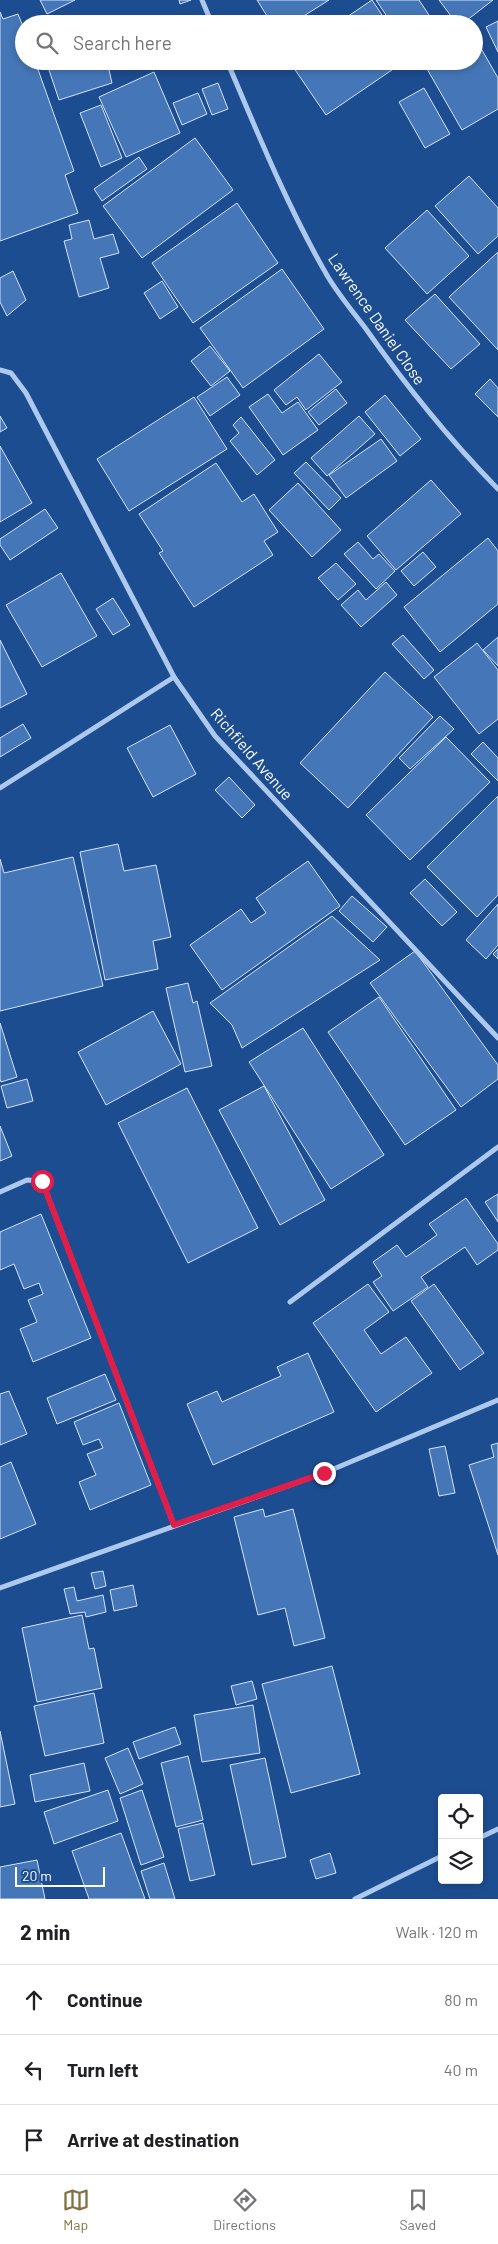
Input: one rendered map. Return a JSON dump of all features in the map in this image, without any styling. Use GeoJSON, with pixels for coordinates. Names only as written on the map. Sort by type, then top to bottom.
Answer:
{"type":"FeatureCollection","features":[{"type":"Feature","properties":{"kind":"street"},"geometry":{"type":"LineString","coordinates":[[202,0],[208,15]]}},
{"type":"Feature","properties":{"kind":"street","name":"Lawrence Daniel Close"},"geometry":{"type":"LineString","coordinates":[[231,70],[299,223],[329,278],[398,376],[458,448],[498,489]]}},
{"type":"Feature","properties":{"kind":"street","name":"Richfield Avenue"},"geometry":{"type":"LineString","coordinates":[[0,370],[11,373],[26,392],[174,677],[215,736],[498,1038]]}},
{"type":"Feature","properties":{"kind":"street"},"geometry":{"type":"LineString","coordinates":[[0,788],[174,677]]}},
{"type":"Feature","properties":{"kind":"street"},"geometry":{"type":"LineString","coordinates":[[290,1302],[498,1147]]}},
{"type":"Feature","properties":{"kind":"street"},"geometry":{"type":"LineString","coordinates":[[0,1192],[27,1180],[42,1181],[174,1525]]}},
{"type":"Feature","properties":{"kind":"street"},"geometry":{"type":"LineString","coordinates":[[0,1588],[324,1473],[498,1400]]}},
{"type":"Feature","properties":{"kind":"street"},"geometry":{"type":"LineString","coordinates":[[483,1836],[498,1829]]}},
{"type":"Feature","properties":{"kind":"street"},"geometry":{"type":"LineString","coordinates":[[354,1899],[438,1858]]}},
{"type":"Feature","properties":{"kind":"building"},"geometry":{"type":"Polygon","coordinates":[[[40,0],[75,0],[47,14],[40,0]]]}},
{"type":"Feature","properties":{"kind":"building"},"geometry":{"type":"Polygon","coordinates":[[[179,0],[191,0],[180,4],[179,0]]]}},
{"type":"Feature","properties":{"kind":"building"},"geometry":{"type":"Polygon","coordinates":[[[257,0],[329,0],[305,15],[266,15],[257,0]]]}},
{"type":"Feature","properties":{"kind":"building"},"geometry":{"type":"Polygon","coordinates":[[[372,0],[382,15],[350,15],[372,0]]]}},
{"type":"Feature","properties":{"kind":"building"},"geometry":{"type":"Polygon","coordinates":[[[376,0],[419,0],[429,15],[386,15],[376,0]]]}},
{"type":"Feature","properties":{"kind":"building"},"geometry":{"type":"Polygon","coordinates":[[[439,0],[493,0],[474,15],[450,15],[439,0]]]}},
{"type":"Feature","properties":{"kind":"building"},"geometry":{"type":"Polygon","coordinates":[[[0,12],[3,19],[15,15],[15,70],[38,70],[74,171],[65,175],[78,213],[0,241],[0,12]]]}},
{"type":"Feature","properties":{"kind":"building"},"geometry":{"type":"Polygon","coordinates":[[[498,21],[498,52],[486,27],[498,21]]]}},
{"type":"Feature","properties":{"kind":"building"},"geometry":{"type":"Polygon","coordinates":[[[483,52],[498,78],[498,109],[462,130],[428,70],[483,70],[483,52]]]}},
{"type":"Feature","properties":{"kind":"building"},"geometry":{"type":"Polygon","coordinates":[[[49,70],[109,70],[112,83],[59,100],[49,70]]]}},
{"type":"Feature","properties":{"kind":"building"},"geometry":{"type":"Polygon","coordinates":[[[295,70],[392,70],[326,115],[295,70]]]}},
{"type":"Feature","properties":{"kind":"building"},"geometry":{"type":"Polygon","coordinates":[[[154,72],[180,133],[126,157],[99,97],[154,72]]]}},
{"type":"Feature","properties":{"kind":"building"},"geometry":{"type":"Polygon","coordinates":[[[218,83],[228,109],[212,115],[202,89],[218,83]]]}},
{"type":"Feature","properties":{"kind":"building"},"geometry":{"type":"Polygon","coordinates":[[[424,88],[450,134],[425,148],[399,102],[424,88]]]}},
{"type":"Feature","properties":{"kind":"building"},"geometry":{"type":"Polygon","coordinates":[[[198,93],[207,114],[182,125],[173,103],[198,93]]]}},
{"type":"Feature","properties":{"kind":"building"},"geometry":{"type":"Polygon","coordinates":[[[101,105],[122,158],[101,167],[80,113],[101,105]]]}},
{"type":"Feature","properties":{"kind":"building"},"geometry":{"type":"Polygon","coordinates":[[[195,138],[233,190],[142,258],[103,206],[195,138]]]}},
{"type":"Feature","properties":{"kind":"building"},"geometry":{"type":"Polygon","coordinates":[[[139,157],[147,169],[102,201],[94,189],[139,157]]]}},
{"type":"Feature","properties":{"kind":"building"},"geometry":{"type":"Polygon","coordinates":[[[469,176],[498,208],[498,236],[478,254],[435,206],[469,176]]]}},
{"type":"Feature","properties":{"kind":"building"},"geometry":{"type":"Polygon","coordinates":[[[237,203],[278,263],[193,323],[152,263],[237,203]]]}},
{"type":"Feature","properties":{"kind":"building"},"geometry":{"type":"Polygon","coordinates":[[[427,210],[469,256],[427,294],[385,248],[427,210]]]}},
{"type":"Feature","properties":{"kind":"building"},"geometry":{"type":"Polygon","coordinates":[[[89,220],[94,239],[113,234],[119,253],[100,258],[109,288],[79,297],[64,241],[72,239],[69,225],[89,220]]]}},
{"type":"Feature","properties":{"kind":"building"},"geometry":{"type":"Polygon","coordinates":[[[498,252],[498,350],[449,297],[498,252]]]}},
{"type":"Feature","properties":{"kind":"building"},"geometry":{"type":"Polygon","coordinates":[[[282,269],[324,329],[243,388],[200,328],[282,269]]]}},
{"type":"Feature","properties":{"kind":"building"},"geometry":{"type":"Polygon","coordinates":[[[13,271],[26,300],[7,316],[0,302],[0,278],[13,271]]]}},
{"type":"Feature","properties":{"kind":"building"},"geometry":{"type":"Polygon","coordinates":[[[162,281],[178,307],[160,319],[144,293],[162,281]]]}},
{"type":"Feature","properties":{"kind":"building"},"geometry":{"type":"Polygon","coordinates":[[[435,294],[480,344],[451,369],[405,320],[435,294]]]}},
{"type":"Feature","properties":{"kind":"building"},"geometry":{"type":"Polygon","coordinates":[[[210,346],[230,371],[211,386],[191,361],[210,346]]]}},
{"type":"Feature","properties":{"kind":"building"},"geometry":{"type":"Polygon","coordinates":[[[319,354],[342,382],[306,410],[297,397],[286,405],[274,390],[319,354]]]}},
{"type":"Feature","properties":{"kind":"building"},"geometry":{"type":"Polygon","coordinates":[[[227,377],[240,395],[210,416],[197,397],[227,377]]]}},
{"type":"Feature","properties":{"kind":"building"},"geometry":{"type":"Polygon","coordinates":[[[490,379],[498,388],[498,417],[475,394],[490,379]]]}},
{"type":"Feature","properties":{"kind":"building"},"geometry":{"type":"Polygon","coordinates":[[[336,389],[347,403],[319,425],[308,412],[336,389]]]}},
{"type":"Feature","properties":{"kind":"building"},"geometry":{"type":"Polygon","coordinates":[[[268,394],[282,413],[298,402],[318,430],[283,455],[249,407],[268,394]]]}},
{"type":"Feature","properties":{"kind":"building"},"geometry":{"type":"Polygon","coordinates":[[[385,395],[421,439],[400,456],[365,412],[385,395]]]}},
{"type":"Feature","properties":{"kind":"building"},"geometry":{"type":"Polygon","coordinates":[[[194,397],[227,449],[129,511],[97,459],[194,397]]]}},
{"type":"Feature","properties":{"kind":"building"},"geometry":{"type":"Polygon","coordinates":[[[0,416],[7,428],[0,432],[0,416]]]}},
{"type":"Feature","properties":{"kind":"building"},"geometry":{"type":"Polygon","coordinates":[[[359,416],[375,434],[327,476],[311,458],[359,416]]]}},
{"type":"Feature","properties":{"kind":"building"},"geometry":{"type":"Polygon","coordinates":[[[241,417],[275,460],[257,475],[230,441],[239,433],[233,425],[241,417]]]}},
{"type":"Feature","properties":{"kind":"building"},"geometry":{"type":"Polygon","coordinates":[[[381,439],[397,461],[346,498],[329,475],[381,439]]]}},
{"type":"Feature","properties":{"kind":"building"},"geometry":{"type":"Polygon","coordinates":[[[0,446],[32,503],[0,522],[0,446]]]}},
{"type":"Feature","properties":{"kind":"building"},"geometry":{"type":"Polygon","coordinates":[[[306,462],[341,498],[329,510],[294,473],[306,462]]]}},
{"type":"Feature","properties":{"kind":"building"},"geometry":{"type":"Polygon","coordinates":[[[216,463],[242,502],[254,494],[278,532],[264,541],[273,555],[194,607],[159,553],[163,551],[139,514],[216,463]]]}},
{"type":"Feature","properties":{"kind":"building"},"geometry":{"type":"Polygon","coordinates":[[[431,480],[461,514],[396,570],[367,536],[431,480]]]}},
{"type":"Feature","properties":{"kind":"building"},"geometry":{"type":"Polygon","coordinates":[[[298,483],[341,530],[312,557],[269,510],[298,483]]]}},
{"type":"Feature","properties":{"kind":"building"},"geometry":{"type":"Polygon","coordinates":[[[45,509],[58,528],[10,560],[0,545],[0,539],[45,509]]]}},
{"type":"Feature","properties":{"kind":"building"},"geometry":{"type":"Polygon","coordinates":[[[488,538],[498,551],[498,604],[440,652],[404,607],[488,538]]]}},
{"type":"Feature","properties":{"kind":"building"},"geometry":{"type":"Polygon","coordinates":[[[358,542],[373,559],[379,554],[395,571],[376,589],[344,554],[358,542]]]}},
{"type":"Feature","properties":{"kind":"building"},"geometry":{"type":"Polygon","coordinates":[[[423,552],[436,567],[414,586],[401,571],[423,552]]]}},
{"type":"Feature","properties":{"kind":"building"},"geometry":{"type":"Polygon","coordinates":[[[336,563],[356,584],[338,600],[318,578],[336,563]]]}},
{"type":"Feature","properties":{"kind":"building"},"geometry":{"type":"Polygon","coordinates":[[[61,573],[97,636],[42,667],[6,605],[61,573]]]}},
{"type":"Feature","properties":{"kind":"building"},"geometry":{"type":"Polygon","coordinates":[[[386,582],[397,595],[361,627],[341,605],[358,590],[366,600],[386,582]]]}},
{"type":"Feature","properties":{"kind":"building"},"geometry":{"type":"Polygon","coordinates":[[[113,598],[130,625],[113,635],[96,609],[113,598]]]}},
{"type":"Feature","properties":{"kind":"building"},"geometry":{"type":"Polygon","coordinates":[[[403,635],[434,670],[424,679],[392,644],[403,635]]]}},
{"type":"Feature","properties":{"kind":"building"},"geometry":{"type":"Polygon","coordinates":[[[498,637],[498,666],[483,650],[498,637]]]}},
{"type":"Feature","properties":{"kind":"building"},"geometry":{"type":"Polygon","coordinates":[[[0,640],[27,694],[0,708],[0,640]]]}},
{"type":"Feature","properties":{"kind":"building"},"geometry":{"type":"Polygon","coordinates":[[[477,643],[498,670],[498,719],[479,734],[434,677],[477,643]]]}},
{"type":"Feature","properties":{"kind":"building"},"geometry":{"type":"Polygon","coordinates":[[[385,672],[433,717],[348,808],[300,763],[385,672]]]}},
{"type":"Feature","properties":{"kind":"building"},"geometry":{"type":"Polygon","coordinates":[[[440,716],[454,729],[410,769],[399,758],[440,716]]]}},
{"type":"Feature","properties":{"kind":"building"},"geometry":{"type":"Polygon","coordinates":[[[23,724],[31,738],[0,757],[0,738],[23,724]]]}},
{"type":"Feature","properties":{"kind":"building"},"geometry":{"type":"Polygon","coordinates":[[[170,725],[196,774],[153,797],[127,748],[170,725]]]}},
{"type":"Feature","properties":{"kind":"building"},"geometry":{"type":"Polygon","coordinates":[[[446,737],[490,782],[410,860],[366,815],[446,737]]]}},
{"type":"Feature","properties":{"kind":"building"},"geometry":{"type":"Polygon","coordinates":[[[483,742],[498,758],[498,781],[471,754],[483,742]]]}},
{"type":"Feature","properties":{"kind":"building"},"geometry":{"type":"Polygon","coordinates":[[[229,777],[255,805],[242,818],[215,790],[229,777]]]}},
{"type":"Feature","properties":{"kind":"building"},"geometry":{"type":"Polygon","coordinates":[[[498,796],[498,895],[477,917],[427,867],[498,796]]]}},
{"type":"Feature","properties":{"kind":"building"},"geometry":{"type":"Polygon","coordinates":[[[118,844],[124,871],[156,865],[171,937],[153,941],[158,969],[105,980],[80,852],[118,844]]]}},
{"type":"Feature","properties":{"kind":"building"},"geometry":{"type":"Polygon","coordinates":[[[73,857],[103,986],[0,1011],[0,859],[4,873],[73,857]]]}},
{"type":"Feature","properties":{"kind":"building"},"geometry":{"type":"Polygon","coordinates":[[[308,861],[340,906],[222,990],[190,945],[241,909],[251,923],[266,913],[256,898],[308,861]]]}},
{"type":"Feature","properties":{"kind":"building"},"geometry":{"type":"Polygon","coordinates":[[[425,879],[457,912],[442,926],[410,893],[425,879]]]}},
{"type":"Feature","properties":{"kind":"building"},"geometry":{"type":"Polygon","coordinates":[[[352,896],[387,927],[373,942],[339,911],[352,896]]]}},
{"type":"Feature","properties":{"kind":"building"},"geometry":{"type":"Polygon","coordinates":[[[498,904],[498,945],[486,959],[466,940],[498,904]]]}},
{"type":"Feature","properties":{"kind":"building"},"geometry":{"type":"Polygon","coordinates":[[[332,916],[380,960],[242,1048],[232,1025],[210,1003],[332,916]]]}},
{"type":"Feature","properties":{"kind":"building"},"geometry":{"type":"Polygon","coordinates":[[[498,949],[498,959],[493,954],[498,949]]]}},
{"type":"Feature","properties":{"kind":"building"},"geometry":{"type":"Polygon","coordinates":[[[415,951],[498,1065],[498,1079],[461,1107],[370,983],[415,951]]]}},
{"type":"Feature","properties":{"kind":"building"},"geometry":{"type":"Polygon","coordinates":[[[188,983],[193,1003],[197,1001],[212,1066],[185,1072],[166,988],[188,983]]]}},
{"type":"Feature","properties":{"kind":"building"},"geometry":{"type":"Polygon","coordinates":[[[379,997],[456,1110],[405,1145],[328,1032],[379,997]]]}},
{"type":"Feature","properties":{"kind":"building"},"geometry":{"type":"Polygon","coordinates":[[[153,1011],[181,1064],[106,1105],[78,1052],[153,1011]]]}},
{"type":"Feature","properties":{"kind":"building"},"geometry":{"type":"Polygon","coordinates":[[[0,1023],[17,1077],[1,1082],[0,1079],[0,1023]]]}},
{"type":"Feature","properties":{"kind":"building"},"geometry":{"type":"Polygon","coordinates":[[[303,1028],[384,1155],[331,1189],[249,1062],[303,1028]]]}},
{"type":"Feature","properties":{"kind":"building"},"geometry":{"type":"Polygon","coordinates":[[[27,1079],[33,1101],[7,1108],[1,1086],[27,1079]]]}},
{"type":"Feature","properties":{"kind":"building"},"geometry":{"type":"Polygon","coordinates":[[[264,1086],[325,1200],[280,1225],[219,1110],[264,1086]]]}},
{"type":"Feature","properties":{"kind":"building"},"geometry":{"type":"Polygon","coordinates":[[[187,1088],[258,1228],[188,1263],[118,1123],[187,1088]]]}},
{"type":"Feature","properties":{"kind":"building"},"geometry":{"type":"Polygon","coordinates":[[[0,1126],[12,1156],[0,1161],[0,1126]]]}},
{"type":"Feature","properties":{"kind":"building"},"geometry":{"type":"Polygon","coordinates":[[[498,1194],[498,1222],[485,1202],[498,1194]]]}},
{"type":"Feature","properties":{"kind":"building"},"geometry":{"type":"Polygon","coordinates":[[[466,1198],[498,1244],[498,1250],[477,1265],[465,1247],[421,1277],[428,1287],[393,1311],[373,1282],[382,1276],[373,1262],[397,1245],[406,1257],[437,1235],[429,1224],[466,1198]]]}},
{"type":"Feature","properties":{"kind":"building"},"geometry":{"type":"Polygon","coordinates":[[[41,1214],[91,1338],[33,1362],[20,1329],[37,1322],[28,1300],[43,1294],[39,1283],[24,1289],[14,1264],[0,1270],[0,1232],[41,1214]]]}},
{"type":"Feature","properties":{"kind":"building"},"geometry":{"type":"Polygon","coordinates":[[[368,1284],[389,1312],[364,1330],[381,1354],[406,1337],[432,1373],[376,1412],[313,1323],[368,1284]]]}},
{"type":"Feature","properties":{"kind":"building"},"geometry":{"type":"Polygon","coordinates":[[[434,1284],[484,1353],[460,1370],[411,1301],[434,1284]]]}},
{"type":"Feature","properties":{"kind":"building"},"geometry":{"type":"Polygon","coordinates":[[[308,1353],[334,1412],[213,1465],[187,1404],[217,1391],[222,1402],[281,1376],[277,1367],[308,1353]]]}},
{"type":"Feature","properties":{"kind":"building"},"geometry":{"type":"Polygon","coordinates":[[[105,1374],[116,1400],[57,1424],[47,1398],[105,1374]]]}},
{"type":"Feature","properties":{"kind":"building"},"geometry":{"type":"Polygon","coordinates":[[[9,1391],[27,1434],[0,1445],[0,1394],[9,1391]]]}},
{"type":"Feature","properties":{"kind":"building"},"geometry":{"type":"Polygon","coordinates":[[[119,1403],[151,1485],[90,1510],[79,1482],[96,1475],[87,1454],[103,1448],[99,1439],[83,1445],[74,1422],[119,1403]]]}},
{"type":"Feature","properties":{"kind":"building"},"geometry":{"type":"Polygon","coordinates":[[[498,1443],[498,1555],[469,1465],[494,1457],[491,1445],[498,1443]]]}},
{"type":"Feature","properties":{"kind":"building"},"geometry":{"type":"Polygon","coordinates":[[[445,1446],[455,1493],[439,1496],[429,1449],[445,1446]]]}},
{"type":"Feature","properties":{"kind":"building"},"geometry":{"type":"Polygon","coordinates":[[[11,1462],[36,1524],[0,1539],[0,1467],[11,1462]]]}},
{"type":"Feature","properties":{"kind":"building"},"geometry":{"type":"Polygon","coordinates":[[[263,1509],[265,1517],[293,1509],[325,1638],[294,1646],[285,1608],[258,1615],[234,1517],[263,1509]]]}},
{"type":"Feature","properties":{"kind":"building"},"geometry":{"type":"Polygon","coordinates":[[[103,1571],[106,1586],[95,1589],[91,1573],[103,1571]]]}},
{"type":"Feature","properties":{"kind":"building"},"geometry":{"type":"Polygon","coordinates":[[[133,1585],[137,1606],[114,1611],[110,1590],[133,1585]]]}},
{"type":"Feature","properties":{"kind":"building"},"geometry":{"type":"Polygon","coordinates":[[[74,1587],[77,1601],[103,1595],[106,1612],[86,1617],[85,1612],[70,1614],[64,1589],[74,1587]]]}},
{"type":"Feature","properties":{"kind":"building"},"geometry":{"type":"Polygon","coordinates":[[[82,1615],[89,1649],[94,1648],[102,1688],[37,1702],[22,1628],[82,1615]]]}},
{"type":"Feature","properties":{"kind":"building"},"geometry":{"type":"Polygon","coordinates":[[[332,1666],[360,1774],[291,1793],[262,1684],[332,1666]]]}},
{"type":"Feature","properties":{"kind":"building"},"geometry":{"type":"Polygon","coordinates":[[[252,1681],[257,1699],[236,1705],[231,1686],[252,1681]]]}},
{"type":"Feature","properties":{"kind":"building"},"geometry":{"type":"Polygon","coordinates":[[[94,1693],[104,1743],[45,1756],[34,1706],[94,1693]]]}},
{"type":"Feature","properties":{"kind":"building"},"geometry":{"type":"Polygon","coordinates":[[[253,1705],[260,1753],[202,1762],[194,1715],[253,1705]]]}},
{"type":"Feature","properties":{"kind":"building"},"geometry":{"type":"Polygon","coordinates":[[[175,1727],[181,1744],[139,1759],[133,1742],[175,1727]]]}},
{"type":"Feature","properties":{"kind":"building"},"geometry":{"type":"Polygon","coordinates":[[[0,1731],[15,1804],[0,1807],[0,1731]]]}},
{"type":"Feature","properties":{"kind":"building"},"geometry":{"type":"Polygon","coordinates":[[[128,1748],[143,1784],[120,1794],[105,1758],[128,1748]]]}},
{"type":"Feature","properties":{"kind":"building"},"geometry":{"type":"Polygon","coordinates":[[[188,1756],[203,1820],[176,1827],[161,1763],[188,1756]]]}},
{"type":"Feature","properties":{"kind":"building"},"geometry":{"type":"Polygon","coordinates":[[[265,1758],[286,1857],[252,1865],[230,1765],[265,1758]]]}},
{"type":"Feature","properties":{"kind":"building"},"geometry":{"type":"Polygon","coordinates":[[[84,1763],[90,1791],[35,1802],[30,1775],[84,1763]]]}},
{"type":"Feature","properties":{"kind":"building"},"geometry":{"type":"Polygon","coordinates":[[[108,1790],[118,1821],[54,1844],[44,1812],[108,1790]]]}},
{"type":"Feature","properties":{"kind":"building"},"geometry":{"type":"Polygon","coordinates":[[[142,1790],[164,1857],[141,1865],[120,1798],[142,1790]]]}},
{"type":"Feature","properties":{"kind":"building"},"geometry":{"type":"Polygon","coordinates":[[[203,1823],[215,1875],[190,1881],[178,1829],[203,1823]]]}},
{"type":"Feature","properties":{"kind":"building"},"geometry":{"type":"Polygon","coordinates":[[[121,1833],[145,1899],[89,1899],[72,1851],[121,1833]]]}},
{"type":"Feature","properties":{"kind":"building"},"geometry":{"type":"Polygon","coordinates":[[[330,1853],[336,1873],[316,1879],[310,1860],[330,1853]]]}},
{"type":"Feature","properties":{"kind":"building"},"geometry":{"type":"Polygon","coordinates":[[[37,1860],[45,1899],[0,1899],[0,1867],[37,1860]]]}},
{"type":"Feature","properties":{"kind":"building"},"geometry":{"type":"Polygon","coordinates":[[[164,1863],[175,1899],[150,1899],[141,1871],[164,1863]]]}},
{"type":"Feature","properties":{"kind":"route"},"geometry":{"type":"LineString","coordinates":[[42,1181],[174,1525],[324,1473]]}}]}
